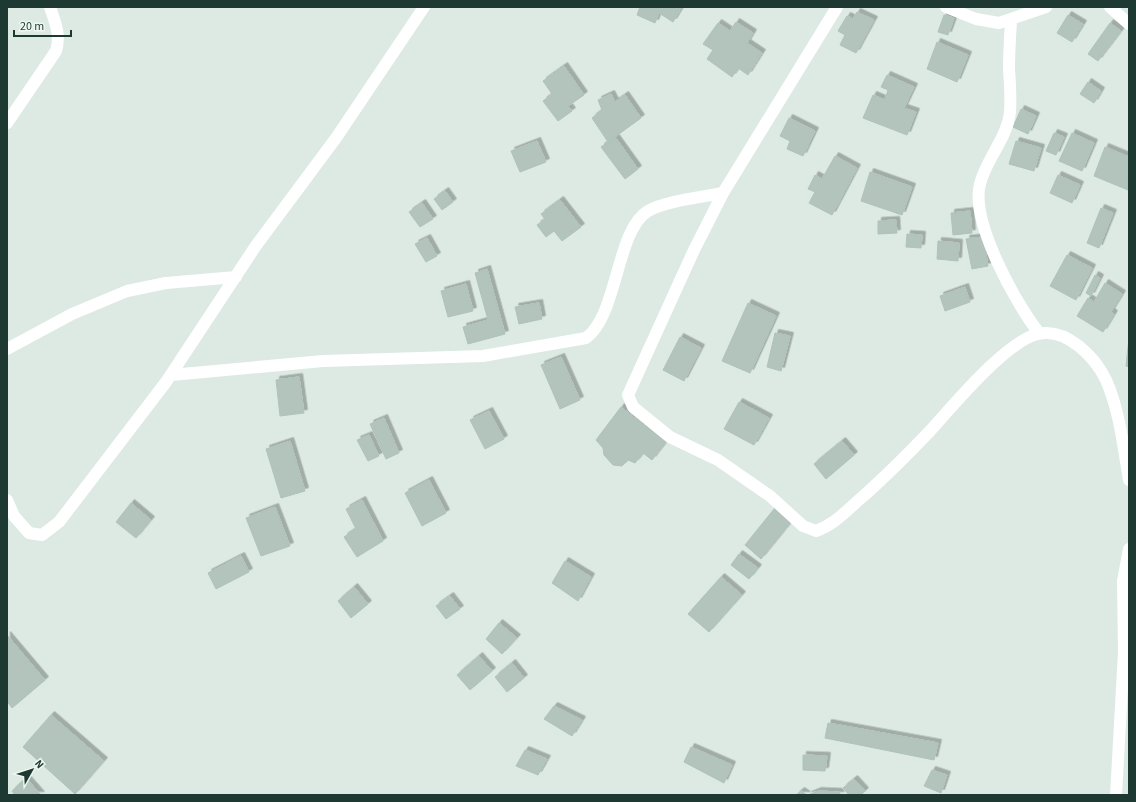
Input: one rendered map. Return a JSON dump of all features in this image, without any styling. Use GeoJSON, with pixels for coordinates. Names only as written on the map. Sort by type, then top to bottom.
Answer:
{"type":"FeatureCollection","features":[{"type":"Feature","properties":{"kind":"street"},"geometry":{"type":"LineString","coordinates":[[7,123],[56,51],[58,44],[58,30],[50,7]]}},
{"type":"Feature","properties":{"kind":"street"},"geometry":{"type":"LineString","coordinates":[[7,500],[14,516],[29,533],[42,535],[59,522],[171,375],[255,247],[336,138],[424,7]]}},
{"type":"Feature","properties":{"kind":"street"},"geometry":{"type":"LineString","coordinates":[[837,7],[723,193],[694,250],[628,395],[633,407],[670,437],[718,460],[743,476],[770,496],[810,530],[816,531],[828,527],[872,488],[928,433],[983,373],[1019,343],[1039,333],[1063,336],[1075,343],[1091,358],[1105,379],[1124,441],[1129,480]]}},
{"type":"Feature","properties":{"kind":"street"},"geometry":{"type":"LineString","coordinates":[[946,7],[987,22],[999,23],[1011,21],[1046,7]]}},
{"type":"Feature","properties":{"kind":"street"},"geometry":{"type":"LineString","coordinates":[[1110,7],[1129,24]]}},
{"type":"Feature","properties":{"kind":"street"},"geometry":{"type":"LineString","coordinates":[[1011,21],[1010,111],[1003,136],[980,183],[978,202],[982,221],[1006,279],[1028,320],[1039,333]]}},
{"type":"Feature","properties":{"kind":"street"},"geometry":{"type":"LineString","coordinates":[[171,375],[323,361],[483,356],[586,338],[592,333],[602,316],[632,229],[641,216],[649,210],[662,206],[723,193]]}},
{"type":"Feature","properties":{"kind":"street"},"geometry":{"type":"LineString","coordinates":[[7,349],[72,314],[127,291],[166,283],[236,277]]}},
{"type":"Feature","properties":{"kind":"street"},"geometry":{"type":"LineString","coordinates":[[1116,795],[1124,652],[1123,582],[1129,549]]}},
{"type":"Feature","properties":{"kind":"building"},"geometry":{"type":"Polygon","coordinates":[[[640,7],[682,7],[673,22],[659,13],[655,23],[637,15],[640,7]]]}},
{"type":"Feature","properties":{"kind":"building"},"geometry":{"type":"Polygon","coordinates":[[[857,12],[874,20],[856,53],[840,45],[845,35],[838,31],[847,16],[853,19],[857,12]]]}},
{"type":"Feature","properties":{"kind":"building"},"geometry":{"type":"Polygon","coordinates":[[[944,15],[954,18],[948,35],[938,32],[944,15]]]}},
{"type":"Feature","properties":{"kind":"building"},"geometry":{"type":"Polygon","coordinates":[[[1068,15],[1083,24],[1072,42],[1057,33],[1068,15]]]}},
{"type":"Feature","properties":{"kind":"building"},"geometry":{"type":"Polygon","coordinates":[[[736,22],[753,33],[747,43],[762,53],[748,75],[738,68],[732,77],[707,59],[713,50],[703,44],[718,23],[730,31],[736,22]]]}},
{"type":"Feature","properties":{"kind":"building"},"geometry":{"type":"Polygon","coordinates":[[[1110,23],[1121,31],[1098,61],[1088,54],[1110,23]]]}},
{"type":"Feature","properties":{"kind":"building"},"geometry":{"type":"Polygon","coordinates":[[[937,42],[968,55],[957,82],[927,69],[937,42]]]}},
{"type":"Feature","properties":{"kind":"building"},"geometry":{"type":"Polygon","coordinates":[[[564,66],[584,95],[568,106],[572,111],[558,121],[543,101],[552,94],[543,81],[564,66]]]}},
{"type":"Feature","properties":{"kind":"building"},"geometry":{"type":"Polygon","coordinates":[[[887,75],[914,87],[904,108],[916,112],[907,135],[863,118],[873,95],[885,100],[888,90],[881,87],[887,75]]]}},
{"type":"Feature","properties":{"kind":"building"},"geometry":{"type":"Polygon","coordinates":[[[1088,82],[1101,91],[1094,103],[1080,94],[1088,82]]]}},
{"type":"Feature","properties":{"kind":"building"},"geometry":{"type":"Polygon","coordinates":[[[611,94],[615,102],[625,95],[641,118],[608,142],[592,118],[602,110],[598,100],[611,94]]]}},
{"type":"Feature","properties":{"kind":"building"},"geometry":{"type":"Polygon","coordinates":[[[1021,109],[1036,116],[1028,134],[1013,127],[1021,109]]]}},
{"type":"Feature","properties":{"kind":"building"},"geometry":{"type":"Polygon","coordinates":[[[789,118],[815,131],[803,156],[787,149],[790,141],[780,136],[789,118]]]}},
{"type":"Feature","properties":{"kind":"building"},"geometry":{"type":"Polygon","coordinates":[[[1054,133],[1064,137],[1056,155],[1046,151],[1054,133]]]}},
{"type":"Feature","properties":{"kind":"building"},"geometry":{"type":"Polygon","coordinates":[[[1072,133],[1094,143],[1082,171],[1059,161],[1072,133]]]}},
{"type":"Feature","properties":{"kind":"building"},"geometry":{"type":"Polygon","coordinates":[[[615,137],[638,169],[625,179],[601,147],[615,137]]]}},
{"type":"Feature","properties":{"kind":"building"},"geometry":{"type":"Polygon","coordinates":[[[537,141],[546,162],[520,172],[511,151],[537,141]]]}},
{"type":"Feature","properties":{"kind":"building"},"geometry":{"type":"Polygon","coordinates":[[[1016,141],[1041,148],[1034,171],[1009,164],[1016,141]]]}},
{"type":"Feature","properties":{"kind":"building"},"geometry":{"type":"Polygon","coordinates":[[[1105,147],[1129,157],[1128,190],[1094,176],[1105,147]]]}},
{"type":"Feature","properties":{"kind":"building"},"geometry":{"type":"Polygon","coordinates":[[[835,156],[857,168],[832,215],[809,203],[815,192],[808,189],[815,175],[822,179],[835,156]]]}},
{"type":"Feature","properties":{"kind":"building"},"geometry":{"type":"Polygon","coordinates":[[[870,172],[912,187],[902,215],[861,201],[870,172]]]}},
{"type":"Feature","properties":{"kind":"building"},"geometry":{"type":"Polygon","coordinates":[[[1058,175],[1080,185],[1072,203],[1050,193],[1058,175]]]}},
{"type":"Feature","properties":{"kind":"building"},"geometry":{"type":"Polygon","coordinates":[[[445,191],[453,202],[442,210],[434,199],[445,191]]]}},
{"type":"Feature","properties":{"kind":"building"},"geometry":{"type":"Polygon","coordinates":[[[560,200],[581,227],[562,241],[554,231],[546,237],[537,225],[545,219],[541,214],[560,200]]]}},
{"type":"Feature","properties":{"kind":"building"},"geometry":{"type":"Polygon","coordinates":[[[422,203],[433,219],[420,227],[409,212],[422,203]]]}},
{"type":"Feature","properties":{"kind":"building"},"geometry":{"type":"Polygon","coordinates":[[[1101,208],[1113,213],[1099,248],[1087,243],[1101,208]]]}},
{"type":"Feature","properties":{"kind":"building"},"geometry":{"type":"Polygon","coordinates":[[[970,211],[972,233],[953,235],[951,213],[970,211]]]}},
{"type":"Feature","properties":{"kind":"building"},"geometry":{"type":"Polygon","coordinates":[[[896,220],[897,233],[878,234],[878,221],[896,220]]]}},
{"type":"Feature","properties":{"kind":"building"},"geometry":{"type":"Polygon","coordinates":[[[907,234],[922,235],[921,248],[906,247],[907,234]]]}},
{"type":"Feature","properties":{"kind":"building"},"geometry":{"type":"Polygon","coordinates":[[[983,237],[988,266],[972,269],[966,239],[983,237]]]}},
{"type":"Feature","properties":{"kind":"building"},"geometry":{"type":"Polygon","coordinates":[[[427,238],[437,256],[426,262],[415,244],[427,238]]]}},
{"type":"Feature","properties":{"kind":"building"},"geometry":{"type":"Polygon","coordinates":[[[938,241],[959,243],[958,261],[937,259],[938,241]]]}},
{"type":"Feature","properties":{"kind":"building"},"geometry":{"type":"Polygon","coordinates":[[[1067,255],[1092,268],[1076,300],[1050,286],[1067,255]]]}},
{"type":"Feature","properties":{"kind":"building"},"geometry":{"type":"Polygon","coordinates":[[[487,269],[505,334],[468,344],[463,327],[488,320],[475,273],[487,269]]]}},
{"type":"Feature","properties":{"kind":"building"},"geometry":{"type":"Polygon","coordinates":[[[1095,275],[1100,278],[1091,296],[1086,293],[1095,275]]]}},
{"type":"Feature","properties":{"kind":"building"},"geometry":{"type":"Polygon","coordinates":[[[1105,283],[1122,294],[1111,312],[1114,314],[1103,332],[1077,316],[1088,298],[1094,302],[1105,283]]]}},
{"type":"Feature","properties":{"kind":"building"},"geometry":{"type":"Polygon","coordinates":[[[466,284],[473,311],[448,317],[441,291],[466,284]]]}},
{"type":"Feature","properties":{"kind":"building"},"geometry":{"type":"Polygon","coordinates":[[[965,287],[970,302],[945,311],[940,296],[965,287]]]}},
{"type":"Feature","properties":{"kind":"building"},"geometry":{"type":"Polygon","coordinates":[[[539,303],[542,319],[519,324],[515,307],[539,303]]]}},
{"type":"Feature","properties":{"kind":"building"},"geometry":{"type":"Polygon","coordinates":[[[748,303],[776,316],[750,373],[722,361],[748,303]]]}},
{"type":"Feature","properties":{"kind":"building"},"geometry":{"type":"Polygon","coordinates":[[[775,333],[790,336],[781,371],[767,367],[775,333]]]}},
{"type":"Feature","properties":{"kind":"building"},"geometry":{"type":"Polygon","coordinates":[[[680,337],[701,348],[684,381],[663,370],[680,337]]]}},
{"type":"Feature","properties":{"kind":"building"},"geometry":{"type":"Polygon","coordinates":[[[1129,338],[1129,367],[1126,366],[1129,338]]]}},
{"type":"Feature","properties":{"kind":"building"},"geometry":{"type":"Polygon","coordinates":[[[561,357],[580,400],[560,409],[541,365],[561,357]]]}},
{"type":"Feature","properties":{"kind":"building"},"geometry":{"type":"Polygon","coordinates":[[[299,377],[304,413],[280,416],[276,380],[299,377]]]}},
{"type":"Feature","properties":{"kind":"building"},"geometry":{"type":"Polygon","coordinates":[[[739,402],[769,418],[754,445],[724,429],[739,402]]]}},
{"type":"Feature","properties":{"kind":"building"},"geometry":{"type":"Polygon","coordinates":[[[621,407],[666,442],[652,460],[643,453],[635,463],[628,460],[622,466],[613,465],[604,455],[603,448],[596,440],[621,407]]]}},
{"type":"Feature","properties":{"kind":"building"},"geometry":{"type":"Polygon","coordinates":[[[489,411],[504,439],[485,449],[470,420],[489,411]]]}},
{"type":"Feature","properties":{"kind":"building"},"geometry":{"type":"Polygon","coordinates":[[[384,418],[399,453],[386,459],[370,424],[384,418]]]}},
{"type":"Feature","properties":{"kind":"building"},"geometry":{"type":"Polygon","coordinates":[[[369,435],[379,456],[368,461],[357,440],[369,435]]]}},
{"type":"Feature","properties":{"kind":"building"},"geometry":{"type":"Polygon","coordinates":[[[290,441],[305,491],[281,498],[266,449],[290,441]]]}},
{"type":"Feature","properties":{"kind":"building"},"geometry":{"type":"Polygon","coordinates":[[[842,441],[854,455],[826,479],[814,464],[842,441]]]}},
{"type":"Feature","properties":{"kind":"building"},"geometry":{"type":"Polygon","coordinates":[[[429,480],[446,513],[422,526],[405,493],[429,480]]]}},
{"type":"Feature","properties":{"kind":"building"},"geometry":{"type":"Polygon","coordinates":[[[362,500],[383,541],[357,557],[344,537],[356,529],[346,509],[362,500]]]}},
{"type":"Feature","properties":{"kind":"building"},"geometry":{"type":"Polygon","coordinates":[[[131,503],[151,520],[136,538],[116,522],[131,503]]]}},
{"type":"Feature","properties":{"kind":"building"},"geometry":{"type":"Polygon","coordinates":[[[275,507],[290,546],[261,556],[246,518],[275,507]]]}},
{"type":"Feature","properties":{"kind":"building"},"geometry":{"type":"Polygon","coordinates":[[[775,508],[791,522],[761,559],[745,545],[775,508]]]}},
{"type":"Feature","properties":{"kind":"building"},"geometry":{"type":"Polygon","coordinates":[[[739,554],[758,568],[749,579],[731,565],[739,554]]]}},
{"type":"Feature","properties":{"kind":"building"},"geometry":{"type":"Polygon","coordinates":[[[241,556],[249,572],[216,589],[208,573],[241,556]]]}},
{"type":"Feature","properties":{"kind":"building"},"geometry":{"type":"Polygon","coordinates":[[[565,561],[591,577],[578,601],[552,583],[565,561]]]}},
{"type":"Feature","properties":{"kind":"building"},"geometry":{"type":"Polygon","coordinates":[[[721,577],[742,595],[709,632],[688,614],[721,577]]]}},
{"type":"Feature","properties":{"kind":"building"},"geometry":{"type":"Polygon","coordinates":[[[354,587],[368,604],[351,618],[338,601],[354,587]]]}},
{"type":"Feature","properties":{"kind":"building"},"geometry":{"type":"Polygon","coordinates":[[[450,596],[460,609],[446,619],[436,606],[450,596]]]}},
{"type":"Feature","properties":{"kind":"building"},"geometry":{"type":"Polygon","coordinates":[[[499,623],[517,638],[502,654],[486,639],[499,623]]]}},
{"type":"Feature","properties":{"kind":"building"},"geometry":{"type":"Polygon","coordinates":[[[7,635],[45,680],[12,708],[7,701],[7,635]]]}},
{"type":"Feature","properties":{"kind":"building"},"geometry":{"type":"Polygon","coordinates":[[[479,656],[492,671],[470,690],[457,675],[479,656]]]}},
{"type":"Feature","properties":{"kind":"building"},"geometry":{"type":"Polygon","coordinates":[[[512,663],[524,678],[507,692],[495,677],[512,663]]]}},
{"type":"Feature","properties":{"kind":"building"},"geometry":{"type":"Polygon","coordinates":[[[554,706],[582,720],[572,736],[544,719],[554,706]]]}},
{"type":"Feature","properties":{"kind":"building"},"geometry":{"type":"Polygon","coordinates":[[[51,715],[104,761],[75,794],[23,747],[51,715]]]}},
{"type":"Feature","properties":{"kind":"building"},"geometry":{"type":"Polygon","coordinates":[[[828,723],[938,743],[934,760],[825,738],[828,723]]]}},
{"type":"Feature","properties":{"kind":"building"},"geometry":{"type":"Polygon","coordinates":[[[691,747],[732,765],[724,783],[684,762],[691,747]]]}},
{"type":"Feature","properties":{"kind":"building"},"geometry":{"type":"Polygon","coordinates":[[[525,750],[547,759],[538,775],[516,766],[525,750]]]}},
{"type":"Feature","properties":{"kind":"building"},"geometry":{"type":"Polygon","coordinates":[[[803,755],[827,756],[825,771],[803,770],[803,755]]]}},
{"type":"Feature","properties":{"kind":"building"},"geometry":{"type":"Polygon","coordinates":[[[932,770],[947,775],[941,793],[924,786],[932,770]]]}},
{"type":"Feature","properties":{"kind":"building"},"geometry":{"type":"Polygon","coordinates":[[[26,778],[41,795],[15,795],[12,791],[26,778]]]}},
{"type":"Feature","properties":{"kind":"building"},"geometry":{"type":"Polygon","coordinates":[[[854,779],[865,791],[861,795],[849,795],[843,788],[854,779]]]}},
{"type":"Feature","properties":{"kind":"building"},"geometry":{"type":"Polygon","coordinates":[[[801,791],[807,795],[796,795],[801,791]]]}},
{"type":"Feature","properties":{"kind":"building"},"geometry":{"type":"Polygon","coordinates":[[[818,791],[839,792],[841,795],[808,795],[818,791]]]}}]}
